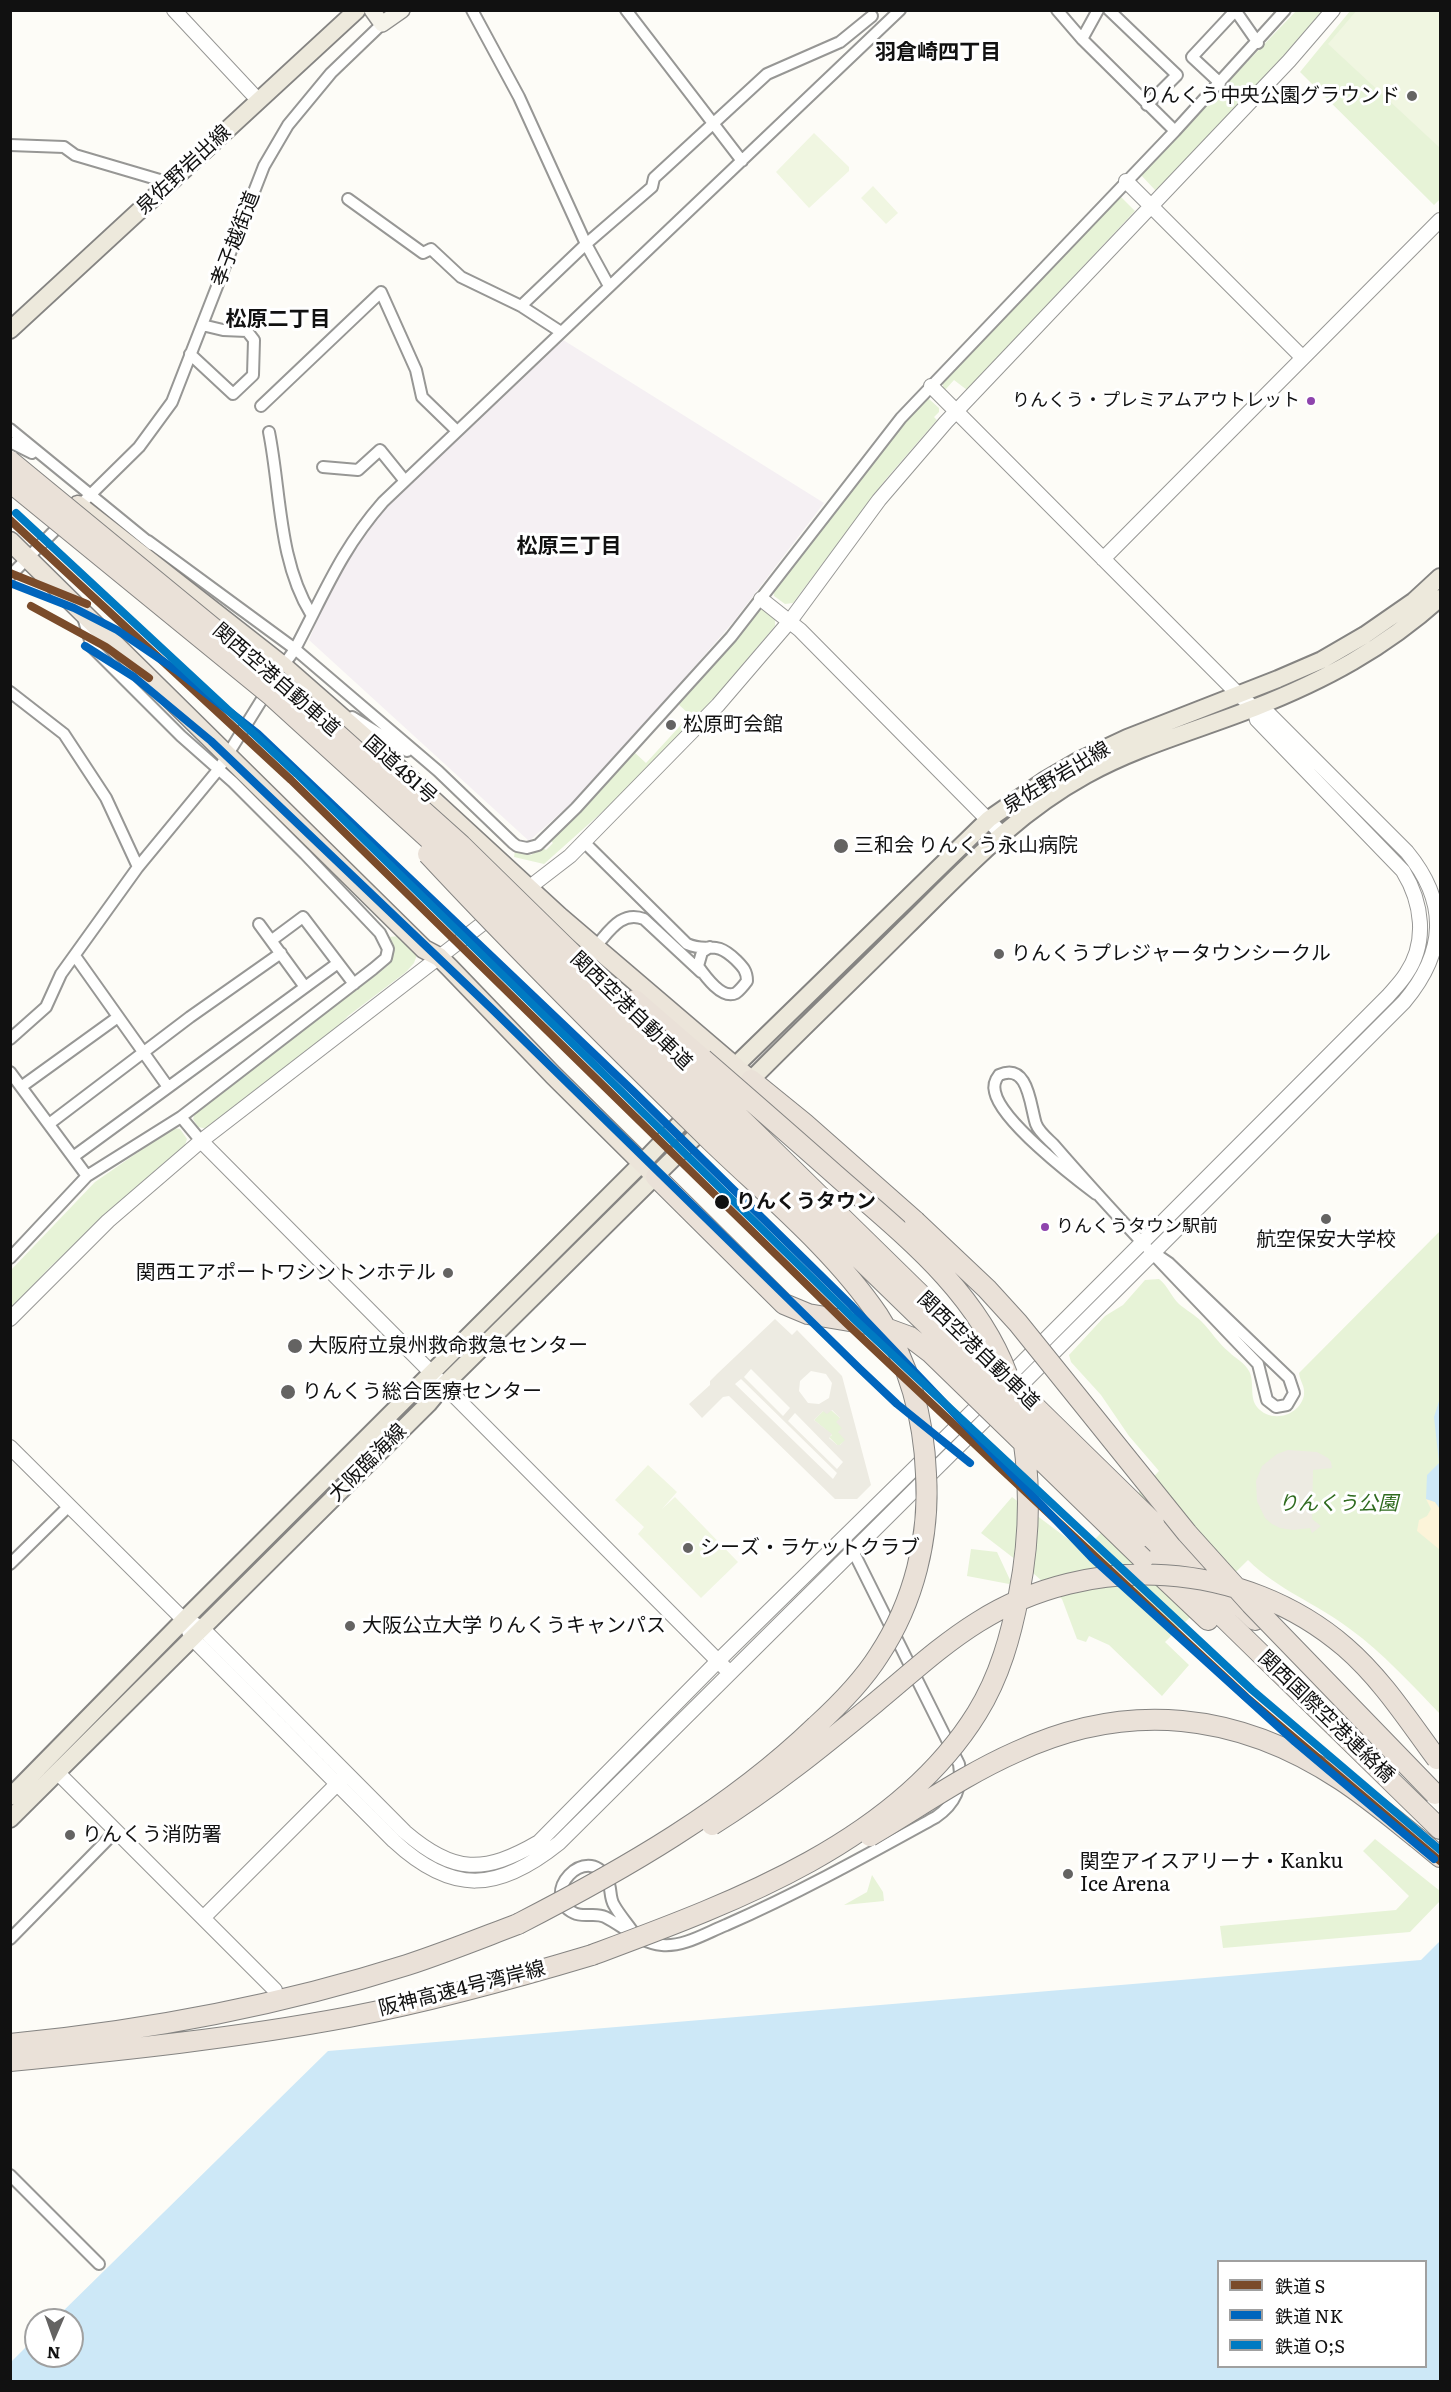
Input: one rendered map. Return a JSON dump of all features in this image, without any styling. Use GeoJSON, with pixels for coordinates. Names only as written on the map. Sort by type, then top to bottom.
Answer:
{"type":"FeatureCollection","features":[{"type":"Feature","properties":{"kind":"highway","name":"国道481号"},"geometry":{"type":"LineString","coordinates":[[10,452],[84,500],[282,665],[595,947],[751,1080]]}},
{"type":"Feature","properties":{"kind":"highway","name":"関西空港自動車道"},"geometry":{"type":"LineString","coordinates":[[10,461],[280,682],[461,845],[1218,1598]]}},
{"type":"Feature","properties":{"kind":"highway","name":"関西空港自動車道"},"geometry":{"type":"LineString","coordinates":[[10,482],[272,696],[472,878],[589,996],[937,1334],[1218,1598]]}},
{"type":"Feature","properties":{"kind":"highway"},"geometry":{"type":"LineString","coordinates":[[10,541],[81,609],[222,763],[379,904],[424,949],[439,957],[784,1304],[808,1314],[893,1329],[910,1337],[931,1353],[1220,1631],[1355,1747]]}},
{"type":"Feature","properties":{"kind":"highway"},"geometry":{"type":"LineString","coordinates":[[386,800],[416,840],[440,866],[810,1237],[861,1293],[879,1316],[904,1365],[914,1394],[925,1452],[926,1514],[916,1575],[894,1630],[879,1656],[860,1681],[805,1737],[771,1767],[722,1803],[625,1866],[518,1924]]}},
{"type":"Feature","properties":{"kind":"highway"},"geometry":{"type":"LineString","coordinates":[[461,845],[514,887],[635,1000],[851,1188],[937,1267],[968,1305],[994,1345],[1015,1399],[1027,1457],[1028,1531],[1021,1584],[1010,1636],[994,1681],[977,1713],[940,1760],[921,1780],[875,1819],[808,1862],[716,1907],[592,1955]]}},
{"type":"Feature","properties":{"kind":"highway"},"geometry":{"type":"LineString","coordinates":[[751,1080],[804,1123],[915,1221],[987,1289],[1018,1323],[1187,1533],[1251,1604],[1438,1797]]}},
{"type":"Feature","properties":{"kind":"highway"},"geometry":{"type":"LineString","coordinates":[[518,1924],[624,1876],[732,1813],[829,1741],[930,1656],[979,1621],[1011,1604],[1046,1590],[1091,1578],[1150,1574],[1198,1578],[1261,1597],[1305,1618],[1346,1647],[1374,1676],[1440,1764]]}},
{"type":"Feature","properties":{"kind":"highway","name":"関西国際空港連絡橋"},"geometry":{"type":"LineString","coordinates":[[1218,1598],[1355,1747],[1440,1829]]}},
{"type":"Feature","properties":{"kind":"highway","name":"関西国際空港連絡橋"},"geometry":{"type":"LineString","coordinates":[[1218,1598],[1438,1797]]}},
{"type":"Feature","properties":{"kind":"highway","name":"阪神高速4号湾岸線"},"geometry":{"type":"LineString","coordinates":[[10,2061],[182,2042],[338,2019],[459,1993],[592,1955],[657,1934],[769,1889],[835,1856],[988,1765],[1043,1740],[1097,1724],[1145,1718],[1170,1719],[1196,1722],[1247,1734],[1296,1754],[1362,1794],[1440,1857]]}},
{"type":"Feature","properties":{"kind":"highway","name":"阪神高速4号湾岸線"},"geometry":{"type":"LineString","coordinates":[[10,2044],[120,2031],[293,1996],[407,1964],[518,1924]]}},
{"type":"Feature","properties":{"kind":"main road","name":"泉佐野岩出線"},"geometry":{"type":"LineString","coordinates":[[10,330],[357,10]]}},
{"type":"Feature","properties":{"kind":"main road"},"geometry":{"type":"LineString","coordinates":[[372,10],[382,24],[402,10]]}},
{"type":"Feature","properties":{"kind":"main road","name":"泉佐野岩出線"},"geometry":{"type":"LineString","coordinates":[[734,1067],[989,819],[1044,781],[1080,760],[1127,738],[1278,679],[1331,655],[1414,601],[1440,577]]}},
{"type":"Feature","properties":{"kind":"main road","name":"泉佐野岩出線"},"geometry":{"type":"LineString","coordinates":[[751,1080],[1001,833],[1052,795],[1088,774],[1131,754],[1254,708],[1331,674],[1376,649],[1440,598]]}},
{"type":"Feature","properties":{"kind":"main road","name":"大阪臨海線"},"geometry":{"type":"LineString","coordinates":[[649,1170],[734,1067]]}},
{"type":"Feature","properties":{"kind":"main road","name":"大阪臨海線"},"geometry":{"type":"LineString","coordinates":[[10,1797],[184,1620],[437,1380],[649,1170],[751,1080]]}},
{"type":"Feature","properties":{"kind":"main road","name":"大阪臨海線"},"geometry":{"type":"LineString","coordinates":[[10,1820],[429,1403],[437,1380]]}},
{"type":"Feature","properties":{"kind":"street"},"geometry":{"type":"LineString","coordinates":[[174,10],[259,101]]}},
{"type":"Feature","properties":{"kind":"street"},"geometry":{"type":"LineString","coordinates":[[472,10],[519,97],[586,244],[609,286]]}},
{"type":"Feature","properties":{"kind":"street"},"geometry":{"type":"LineString","coordinates":[[626,10],[742,161]]}},
{"type":"Feature","properties":{"kind":"street"},"geometry":{"type":"LineString","coordinates":[[10,1039],[46,1007],[62,974],[138,867],[222,763],[282,665],[295,649],[333,570],[362,526],[405,480],[900,10]]}},
{"type":"Feature","properties":{"kind":"street"},"geometry":{"type":"LineString","coordinates":[[1057,10],[1082,39],[1175,131]]}},
{"type":"Feature","properties":{"kind":"street"},"geometry":{"type":"LineString","coordinates":[[1082,39],[1098,10]]}},
{"type":"Feature","properties":{"kind":"street"},"geometry":{"type":"LineString","coordinates":[[1110,10],[1177,75],[1148,105]]}},
{"type":"Feature","properties":{"kind":"street"},"geometry":{"type":"LineString","coordinates":[[10,429],[46,460],[84,500],[148,541],[295,649],[438,771],[517,846],[527,848],[538,844],[576,807],[731,637],[902,417],[1258,43],[1285,10]]}},
{"type":"Feature","properties":{"kind":"street"},"geometry":{"type":"LineString","coordinates":[[10,1319],[108,1221],[201,1141],[529,888],[584,842],[718,705],[790,621],[879,501],[957,412],[1289,61],[1334,10]]}},
{"type":"Feature","properties":{"kind":"street"},"geometry":{"type":"LineString","coordinates":[[1220,83],[1192,57],[1235,11],[1258,43]]}},
{"type":"Feature","properties":{"kind":"street"},"geometry":{"type":"LineString","coordinates":[[520,306],[586,244],[652,187],[654,178],[767,74],[840,42],[871,13],[878,31]]}},
{"type":"Feature","properties":{"kind":"street","name":"孝子越街道"},"geometry":{"type":"LineString","coordinates":[[10,576],[139,447],[172,402],[264,166],[288,125],[332,73],[382,24]]}},
{"type":"Feature","properties":{"kind":"street"},"geometry":{"type":"LineString","coordinates":[[10,145],[64,147],[75,155],[170,183]]}},
{"type":"Feature","properties":{"kind":"street"},"geometry":{"type":"LineString","coordinates":[[1126,181],[1302,357]]}},
{"type":"Feature","properties":{"kind":"street"},"geometry":{"type":"LineString","coordinates":[[348,199],[423,253],[431,249],[461,277],[520,306],[561,332]]}},
{"type":"Feature","properties":{"kind":"street"},"geometry":{"type":"LineString","coordinates":[[1103,559],[1440,220]]}},
{"type":"Feature","properties":{"kind":"street"},"geometry":{"type":"LineString","coordinates":[[261,406],[381,292],[416,370],[422,397],[457,431]]}},
{"type":"Feature","properties":{"kind":"street"},"geometry":{"type":"LineString","coordinates":[[190,354],[233,394],[253,375],[254,340],[247,331],[223,330],[202,325]]}},
{"type":"Feature","properties":{"kind":"street"},"geometry":{"type":"LineString","coordinates":[[343,1779],[394,1841],[421,1864],[442,1874],[464,1880],[494,1879],[524,1868],[559,1844],[853,1552],[1148,1247],[1388,996],[1407,974],[1415,956],[1420,939],[1418,903],[1413,887],[1403,871],[1257,720],[1254,708],[931,386]]}},
{"type":"Feature","properties":{"kind":"street"},"geometry":{"type":"LineString","coordinates":[[269,432],[277,471],[278,506],[299,594],[311,614]]}},
{"type":"Feature","properties":{"kind":"street"},"geometry":{"type":"LineString","coordinates":[[10,442],[46,460]]}},
{"type":"Feature","properties":{"kind":"street"},"geometry":{"type":"LineString","coordinates":[[323,467],[358,470],[380,450],[405,480]]}},
{"type":"Feature","properties":{"kind":"street"},"geometry":{"type":"LineString","coordinates":[[148,541],[212,608]]}},
{"type":"Feature","properties":{"kind":"street"},"geometry":{"type":"LineString","coordinates":[[761,599],[790,621],[1001,833]]}},
{"type":"Feature","properties":{"kind":"street"},"geometry":{"type":"LineString","coordinates":[[10,693],[64,734],[106,798],[138,867]]}},
{"type":"Feature","properties":{"kind":"street"},"geometry":{"type":"LineString","coordinates":[[315,694],[438,771]]}},
{"type":"Feature","properties":{"kind":"street"},"geometry":{"type":"LineString","coordinates":[[10,1258],[87,1176],[181,1117],[386,958],[388,948],[380,933],[233,782],[222,763]]}},
{"type":"Feature","properties":{"kind":"street"},"geometry":{"type":"LineString","coordinates":[[584,842],[687,944],[724,949],[744,968],[747,981],[736,993],[728,994],[721,991],[644,919],[636,916],[628,916],[621,920],[595,947]]}},
{"type":"Feature","properties":{"kind":"street"},"geometry":{"type":"LineString","coordinates":[[305,854],[379,904]]}},
{"type":"Feature","properties":{"kind":"street"},"geometry":{"type":"LineString","coordinates":[[272,940],[303,917],[354,984]]}},
{"type":"Feature","properties":{"kind":"street"},"geometry":{"type":"LineString","coordinates":[[260,924],[305,987]]}},
{"type":"Feature","properties":{"kind":"street"},"geometry":{"type":"LineString","coordinates":[[703,974],[698,966],[699,959],[702,952],[710,947]]}},
{"type":"Feature","properties":{"kind":"street"},"geometry":{"type":"LineString","coordinates":[[49,1124],[190,1017],[281,953]]}},
{"type":"Feature","properties":{"kind":"street"},"geometry":{"type":"LineString","coordinates":[[75,956],[168,1087]]}},
{"type":"Feature","properties":{"kind":"street"},"geometry":{"type":"LineString","coordinates":[[73,1157],[338,963]]}},
{"type":"Feature","properties":{"kind":"street"},"geometry":{"type":"LineString","coordinates":[[21,1087],[117,1017]]}},
{"type":"Feature","properties":{"kind":"street"},"geometry":{"type":"LineString","coordinates":[[10,1072],[87,1176]]}},
{"type":"Feature","properties":{"kind":"street"},"geometry":{"type":"LineString","coordinates":[[1096,1194],[1053,1160],[1004,1111],[994,1088],[999,1075],[1006,1072],[1019,1075],[1025,1082],[1037,1127],[1096,1194],[1258,1364],[1267,1400],[1276,1407],[1287,1405],[1294,1393],[1289,1378],[1169,1263],[1148,1247]]}},
{"type":"Feature","properties":{"kind":"street"},"geometry":{"type":"LineString","coordinates":[[181,1117],[201,1141],[730,1674]]}},
{"type":"Feature","properties":{"kind":"street"},"geometry":{"type":"LineString","coordinates":[[10,1447],[343,1779],[426,1850],[447,1860],[468,1866],[491,1865],[514,1857],[539,1842],[718,1661],[1148,1247]]}},
{"type":"Feature","properties":{"kind":"street"},"geometry":{"type":"LineString","coordinates":[[10,1564],[69,1506]]}},
{"type":"Feature","properties":{"kind":"street"},"geometry":{"type":"LineString","coordinates":[[635,1935],[613,1905],[606,1877],[599,1870],[580,1867],[564,1879],[561,1889],[562,1899],[574,1912],[585,1916],[595,1914],[603,1916],[635,1935],[647,1941],[662,1945],[675,1944],[692,1939],[780,1901],[936,1817],[954,1800],[961,1776],[959,1764],[853,1552],[844,1539]]}},
{"type":"Feature","properties":{"kind":"street"},"geometry":{"type":"LineString","coordinates":[[58,1773],[275,1990]]}},
{"type":"Feature","properties":{"kind":"street"},"geometry":{"type":"LineString","coordinates":[[203,1918],[343,1779]]}},
{"type":"Feature","properties":{"kind":"street"},"geometry":{"type":"LineString","coordinates":[[10,1939],[116,1832]]}},
{"type":"Feature","properties":{"kind":"street"},"geometry":{"type":"LineString","coordinates":[[10,2175],[99,2264]]}},
{"type":"Feature","properties":{"kind":"shaded area"},"geometry":{"type":"Polygon","coordinates":[[[560,338],[824,503],[734,621],[675,689],[573,802],[529,841],[309,640],[334,579],[354,544],[381,510],[560,338]]]}},
{"type":"Feature","properties":{"kind":"shaded area"},"geometry":{"type":"Polygon","coordinates":[[[775,1319],[792,1335],[797,1330],[842,1376],[871,1485],[857,1499],[835,1499],[729,1396],[723,1397],[702,1418],[689,1404],[775,1319]],[[751,1369],[744,1377],[783,1416],[790,1408],[751,1369]],[[811,1371],[800,1381],[799,1391],[808,1403],[819,1404],[829,1398],[832,1383],[826,1374],[811,1371]],[[741,1379],[735,1384],[833,1479],[837,1473],[741,1379]],[[832,1410],[827,1414],[823,1411],[814,1420],[832,1434],[829,1438],[840,1445],[845,1440],[838,1432],[842,1428],[836,1422],[840,1418],[832,1410]],[[795,1413],[788,1421],[837,1469],[843,1462],[795,1413]]]}},
{"type":"Feature","properties":{"kind":"shaded area"},"geometry":{"type":"Polygon","coordinates":[[[1288,1450],[1317,1452],[1331,1462],[1332,1468],[1313,1470],[1312,1519],[1321,1526],[1312,1533],[1310,1528],[1293,1530],[1272,1524],[1265,1518],[1257,1501],[1256,1481],[1262,1466],[1277,1454],[1288,1450]]]}},
{"type":"Feature","properties":{"kind":"green space","name":"りんくう中央公園グラウンド"},"geometry":{"type":"Polygon","coordinates":[[[1357,10],[1440,11],[1440,148],[1328,44],[1357,10]]]}},
{"type":"Feature","properties":{"kind":"green space"},"geometry":{"type":"Polygon","coordinates":[[[1296,11],[1326,11],[1156,191],[1140,174],[1296,11]]]}},
{"type":"Feature","properties":{"kind":"green space"},"geometry":{"type":"Polygon","coordinates":[[[1350,11],[1440,11],[1440,199],[1434,205],[1300,72],[1350,11]]]}},
{"type":"Feature","properties":{"kind":"green space"},"geometry":{"type":"Polygon","coordinates":[[[814,133],[849,167],[849,171],[809,208],[776,172],[814,133]]]}},
{"type":"Feature","properties":{"kind":"green space"},"geometry":{"type":"Polygon","coordinates":[[[873,186],[898,213],[886,224],[861,198],[873,186]]]}},
{"type":"Feature","properties":{"kind":"green space"},"geometry":{"type":"Polygon","coordinates":[[[1119,195],[1135,211],[967,390],[954,380],[945,390],[943,382],[1119,195]]]}},
{"type":"Feature","properties":{"kind":"green space"},"geometry":{"type":"Polygon","coordinates":[[[924,399],[929,399],[939,408],[939,412],[934,417],[937,420],[886,479],[793,603],[785,604],[774,596],[773,590],[924,399]]]}},
{"type":"Feature","properties":{"kind":"green space"},"geometry":{"type":"Polygon","coordinates":[[[759,610],[765,610],[775,618],[775,626],[724,687],[638,780],[544,864],[514,857],[515,851],[531,855],[542,847],[546,850],[553,843],[550,840],[633,751],[646,763],[690,715],[677,703],[730,646],[759,610]]]}},
{"type":"Feature","properties":{"kind":"green space"},"geometry":{"type":"Polygon","coordinates":[[[400,936],[417,955],[414,963],[406,972],[208,1129],[198,1127],[193,1119],[195,1113],[385,968],[393,954],[388,937],[400,936]]]}},
{"type":"Feature","properties":{"kind":"green space"},"geometry":{"type":"Polygon","coordinates":[[[173,1128],[180,1129],[187,1139],[185,1145],[50,1267],[11,1309],[11,1270],[95,1182],[173,1128]]]}},
{"type":"Feature","properties":{"kind":"green space","name":"りんくう公園"},"geometry":{"type":"Polygon","coordinates":[[[1440,1231],[1440,1714],[1362,1638],[1272,1580],[1248,1560],[1165,1642],[1189,1665],[1162,1696],[1109,1645],[1089,1636],[1086,1642],[1077,1639],[1062,1599],[1033,1573],[981,1533],[1012,1497],[1084,1551],[1159,1471],[1129,1436],[1101,1395],[1071,1362],[1069,1355],[1105,1316],[1123,1305],[1145,1280],[1159,1279],[1179,1304],[1201,1321],[1245,1366],[1251,1375],[1253,1399],[1257,1407],[1270,1415],[1284,1415],[1297,1408],[1304,1395],[1299,1373],[1440,1231]]]}},
{"type":"Feature","properties":{"kind":"green space"},"geometry":{"type":"Polygon","coordinates":[[[831,1410],[840,1418],[846,1440],[840,1445],[837,1445],[829,1437],[832,1435],[814,1420],[823,1411],[831,1410]]]}},
{"type":"Feature","properties":{"kind":"green space","name":"シーズ・ラケットクラブ"},"geometry":{"type":"Polygon","coordinates":[[[648,1465],[677,1492],[662,1509],[675,1497],[738,1562],[701,1598],[638,1534],[644,1527],[615,1500],[648,1465]]]}},
{"type":"Feature","properties":{"kind":"green space"},"geometry":{"type":"Polygon","coordinates":[[[971,1549],[997,1552],[1011,1582],[1009,1584],[967,1576],[971,1549]]]}},
{"type":"Feature","properties":{"kind":"green space"},"geometry":{"type":"Polygon","coordinates":[[[1375,1839],[1440,1891],[1440,1901],[1410,1932],[1223,1948],[1220,1926],[1396,1910],[1409,1896],[1363,1851],[1375,1839]]]}},
{"type":"Feature","properties":{"kind":"green space"},"geometry":{"type":"Polygon","coordinates":[[[872,1875],[883,1892],[884,1901],[844,1905],[867,1892],[872,1875]]]}},
{"type":"Feature","properties":{"kind":"sand"},"geometry":{"type":"Polygon","coordinates":[[[1426,1499],[1435,1502],[1440,1509],[1440,1550],[1417,1531],[1419,1520],[1427,1516],[1431,1509],[1426,1499]]]}},
{"type":"Feature","properties":{"kind":"water"},"geometry":{"type":"Polygon","coordinates":[[[1440,1398],[1440,1509],[1435,1502],[1426,1499],[1427,1475],[1439,1463],[1434,1417],[1440,1398]]]}},
{"type":"Feature","properties":{"kind":"water"},"geometry":{"type":"Polygon","coordinates":[[[1440,1941],[1440,2381],[11,2381],[11,2362],[24,2349],[24,2368],[84,2368],[84,2308],[66,2308],[328,2051],[1421,1960],[1440,1941]]]}},
{"type":"Feature","properties":{"kind":"rail line","name":"O;S"},"geometry":{"type":"LineString","coordinates":[[16,513],[297,774],[852,1317],[1252,1690],[1440,1850]]}},
{"type":"Feature","properties":{"kind":"rail line","name":"S"},"geometry":{"type":"LineString","coordinates":[[10,520],[291,780],[846,1323],[997,1465],[1246,1697],[1440,1861]]}},
{"type":"Feature","properties":{"kind":"rail line","name":"S"},"geometry":{"type":"LineString","coordinates":[[10,573],[87,604]]}},
{"type":"Feature","properties":{"kind":"rail line","name":"NK"},"geometry":{"type":"LineString","coordinates":[[10,583],[74,608],[117,630],[179,672],[258,734],[633,1091],[851,1305],[1092,1558],[1295,1742],[1434,1859]]}},
{"type":"Feature","properties":{"kind":"rail line","name":"S"},"geometry":{"type":"LineString","coordinates":[[31,606],[106,647],[149,678]]}},
{"type":"Feature","properties":{"kind":"rail line","name":"NK"},"geometry":{"type":"LineString","coordinates":[[85,646],[134,677],[211,741],[493,1010],[860,1369],[897,1404],[970,1463]]}},
{"type":"Feature","properties":{"kind":"place","name":"りんくう中央公園グラウンド"},"geometry":{"type":"Point","coordinates":[1412,96]}},
{"type":"Feature","properties":{"kind":"place","name":"りんくう・プレミアムアウトレット"},"geometry":{"type":"Point","coordinates":[1311,401]}},
{"type":"Feature","properties":{"kind":"place","name":"松原町会館"},"geometry":{"type":"Point","coordinates":[671,725]}},
{"type":"Feature","properties":{"kind":"place","name":"三和会 りんくう永山病院"},"geometry":{"type":"Point","coordinates":[841,846]}},
{"type":"Feature","properties":{"kind":"place","name":"りんくうプレジャータウンシークル"},"geometry":{"type":"Point","coordinates":[999,954]}},
{"type":"Feature","properties":{"kind":"place","name":"りんくうタウン"},"geometry":{"type":"Point","coordinates":[722,1202]}},
{"type":"Feature","properties":{"kind":"place","name":"航空保安大学校"},"geometry":{"type":"Point","coordinates":[1326,1219]}},
{"type":"Feature","properties":{"kind":"place","name":"りんくうタウン駅前"},"geometry":{"type":"Point","coordinates":[1045,1227]}},
{"type":"Feature","properties":{"kind":"place","name":"関西エアポートワシントンホテル"},"geometry":{"type":"Point","coordinates":[448,1273]}},
{"type":"Feature","properties":{"kind":"place","name":"大阪府立泉州救命救急センター"},"geometry":{"type":"Point","coordinates":[295,1346]}},
{"type":"Feature","properties":{"kind":"place","name":"りんくう総合医療センター"},"geometry":{"type":"Point","coordinates":[288,1392]}},
{"type":"Feature","properties":{"kind":"place","name":"シーズ・ラケットクラブ"},"geometry":{"type":"Point","coordinates":[688,1548]}},
{"type":"Feature","properties":{"kind":"place","name":"大阪公立大学 りんくうキャンパス"},"geometry":{"type":"Point","coordinates":[350,1626]}},
{"type":"Feature","properties":{"kind":"place","name":"りんくう消防署"},"geometry":{"type":"Point","coordinates":[70,1835]}},
{"type":"Feature","properties":{"kind":"place","name":"関空アイスアリーナ・Kanku Ice Arena"},"geometry":{"type":"Point","coordinates":[1068,1874]}},
{"type":"Feature","properties":{"kind":"district","name":"羽倉崎四丁目"},"geometry":{"type":"Point","coordinates":[938,53]}},
{"type":"Feature","properties":{"kind":"district","name":"松原二丁目"},"geometry":{"type":"Point","coordinates":[278,320]}},
{"type":"Feature","properties":{"kind":"district","name":"松原三丁目"},"geometry":{"type":"Point","coordinates":[569,547]}}]}
